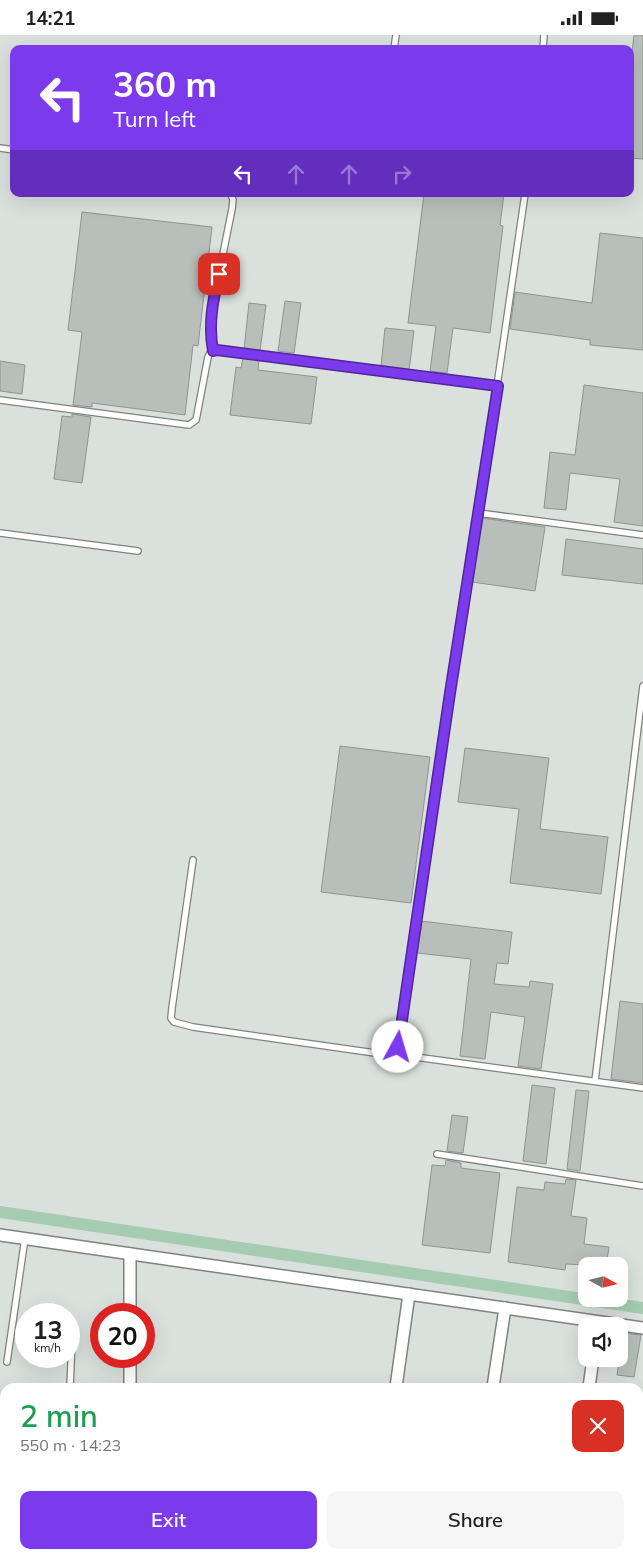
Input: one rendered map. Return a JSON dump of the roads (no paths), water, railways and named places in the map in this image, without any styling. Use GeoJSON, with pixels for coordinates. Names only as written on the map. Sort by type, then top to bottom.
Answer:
{"type":"FeatureCollection","features":[{"type":"Feature","properties":{"kind":"street"},"geometry":{"type":"LineString","coordinates":[[0,1235],[505,1308],[578,1321]]}},
{"type":"Feature","properties":{"kind":"street"},"geometry":{"type":"LineString","coordinates":[[130,1254],[130,1303]]}},
{"type":"Feature","properties":{"kind":"street"},"geometry":{"type":"LineString","coordinates":[[397,1383],[409,1294]]}},
{"type":"Feature","properties":{"kind":"street"},"geometry":{"type":"LineString","coordinates":[[494,1383],[505,1308]]}},
{"type":"Feature","properties":{"kind":"street"},"geometry":{"type":"LineString","coordinates":[[628,1327],[643,1328]]}},
{"type":"Feature","properties":{"kind":"street"},"geometry":{"type":"LineString","coordinates":[[589,1383],[592,1367]]}},
{"type":"Feature","properties":{"kind":"street"},"geometry":{"type":"LineString","coordinates":[[130,1368],[130,1383]]}},
{"type":"Feature","properties":{"kind":"lane"},"geometry":{"type":"LineString","coordinates":[[213,351],[210,319],[232,209],[232,197]]}},
{"type":"Feature","properties":{"kind":"lane"},"geometry":{"type":"LineString","coordinates":[[525,197],[498,386],[450,693],[398,1047],[401,1052],[408,1056],[643,1088]]}},
{"type":"Feature","properties":{"kind":"lane"},"geometry":{"type":"LineString","coordinates":[[0,400],[190,425],[196,420],[208,357],[213,351],[217,350],[498,386]]}},
{"type":"Feature","properties":{"kind":"lane"},"geometry":{"type":"LineString","coordinates":[[479,513],[643,535]]}},
{"type":"Feature","properties":{"kind":"lane"},"geometry":{"type":"LineString","coordinates":[[0,533],[138,551]]}},
{"type":"Feature","properties":{"kind":"lane"},"geometry":{"type":"LineString","coordinates":[[595,1081],[643,687]]}},
{"type":"Feature","properties":{"kind":"lane"},"geometry":{"type":"LineString","coordinates":[[193,860],[172,1008],[171,1018],[174,1022],[193,1027],[375,1053],[391,1055],[401,1052]]}},
{"type":"Feature","properties":{"kind":"lane"},"geometry":{"type":"LineString","coordinates":[[437,1154],[643,1186]]}},
{"type":"Feature","properties":{"kind":"lane"},"geometry":{"type":"LineString","coordinates":[[7,1362],[25,1239]]}},
{"type":"Feature","properties":{"kind":"lane"},"geometry":{"type":"LineString","coordinates":[[70,1383],[71,1368]]}},
{"type":"Feature","properties":{"kind":"waterway"},"geometry":{"type":"LineString","coordinates":[[0,1212],[643,1308]]}}]}
